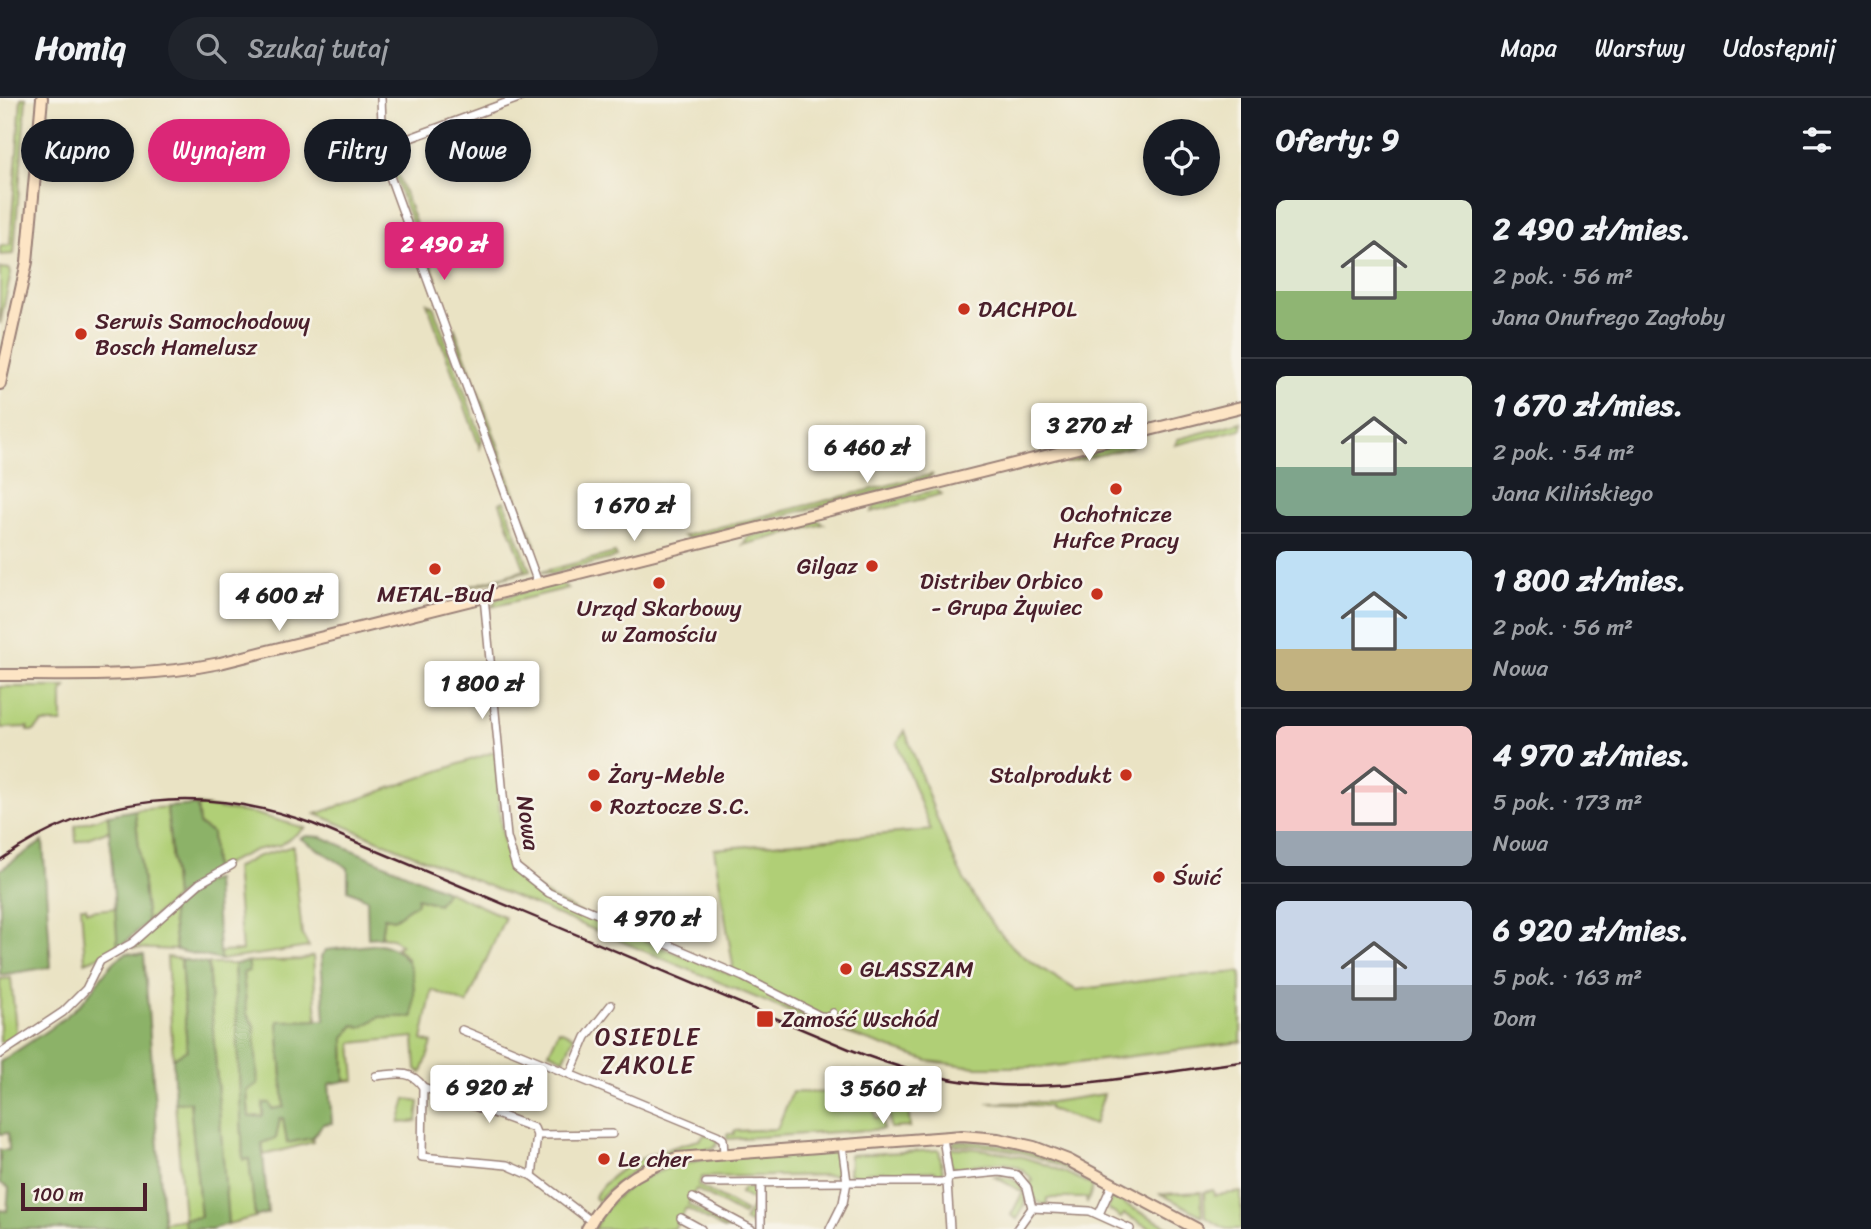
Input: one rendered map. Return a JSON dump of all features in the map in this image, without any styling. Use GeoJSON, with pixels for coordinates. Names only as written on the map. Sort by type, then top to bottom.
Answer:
{"type":"FeatureCollection","features":[{"type":"Feature","properties":{"kind":"street"},"geometry":{"type":"LineString","coordinates":[[0,384],[27,262],[41,98]]}},
{"type":"Feature","properties":{"kind":"street"},"geometry":{"type":"LineString","coordinates":[[381,98],[382,119]]}},
{"type":"Feature","properties":{"kind":"street"},"geometry":{"type":"LineString","coordinates":[[411,138],[519,98]]}},
{"type":"Feature","properties":{"kind":"street"},"geometry":{"type":"LineString","coordinates":[[392,182],[538,583]]}},
{"type":"Feature","properties":{"kind":"street"},"geometry":{"type":"LineString","coordinates":[[0,675],[133,674],[192,669],[1241,407]]}},
{"type":"Feature","properties":{"kind":"street","name":"Nowa"},"geometry":{"type":"LineString","coordinates":[[484,597],[507,837],[516,867],[541,888],[573,906],[743,977],[820,1016],[830,1017],[833,1013]]}},
{"type":"Feature","properties":{"kind":"street"},"geometry":{"type":"LineString","coordinates":[[0,1054],[48,1024],[70,1005],[94,977],[100,961],[132,943],[200,883],[232,866]]}},
{"type":"Feature","properties":{"kind":"street"},"geometry":{"type":"LineString","coordinates":[[570,1074],[586,1037],[611,1005]]}},
{"type":"Feature","properties":{"kind":"street"},"geometry":{"type":"LineString","coordinates":[[462,1030],[719,1136],[723,1139],[724,1153]]}},
{"type":"Feature","properties":{"kind":"street"},"geometry":{"type":"LineString","coordinates":[[376,1076],[415,1076],[423,1087],[534,1128],[537,1135],[532,1177]]}},
{"type":"Feature","properties":{"kind":"street"},"geometry":{"type":"LineString","coordinates":[[423,1087],[422,1157],[501,1163],[532,1177],[589,1225],[611,1195],[647,1169],[689,1156],[981,1137],[1017,1142],[1052,1153],[1198,1229]]}},
{"type":"Feature","properties":{"kind":"street"},"geometry":{"type":"LineString","coordinates":[[537,1135],[612,1134]]}},
{"type":"Feature","properties":{"kind":"street"},"geometry":{"type":"LineString","coordinates":[[943,1138],[950,1229]]}},
{"type":"Feature","properties":{"kind":"street"},"geometry":{"type":"LineString","coordinates":[[830,1229],[843,1203],[847,1182],[842,1145]]}},
{"type":"Feature","properties":{"kind":"street"},"geometry":{"type":"LineString","coordinates":[[706,1183],[948,1179],[1012,1173],[1025,1183],[1032,1208]]}},
{"type":"Feature","properties":{"kind":"street"},"geometry":{"type":"LineString","coordinates":[[761,1183],[761,1229]]}},
{"type":"Feature","properties":{"kind":"street"},"geometry":{"type":"LineString","coordinates":[[1099,1214],[1113,1183]]}},
{"type":"Feature","properties":{"kind":"street"},"geometry":{"type":"LineString","coordinates":[[693,1198],[751,1229]]}},
{"type":"Feature","properties":{"kind":"street"},"geometry":{"type":"LineString","coordinates":[[1032,1208],[1099,1214],[1129,1229]]}},
{"type":"Feature","properties":{"kind":"street"},"geometry":{"type":"LineString","coordinates":[[1017,1229],[1032,1208]]}},
{"type":"Feature","properties":{"kind":"street"},"geometry":{"type":"LineString","coordinates":[[681,1218],[701,1229]]}},
{"type":"Feature","properties":{"kind":"green space"},"geometry":{"type":"Polygon","coordinates":[[[21,98],[26,98],[24,119],[21,119],[21,163],[14,254],[0,255],[0,246],[10,245],[21,98]]]}},
{"type":"Feature","properties":{"kind":"green space"},"geometry":{"type":"Polygon","coordinates":[[[396,182],[400,182],[436,278],[432,277],[396,182]]]}},
{"type":"Feature","properties":{"kind":"green space"},"geometry":{"type":"Polygon","coordinates":[[[0,268],[10,269],[11,273],[0,324],[0,268]]]}},
{"type":"Feature","properties":{"kind":"green space"},"geometry":{"type":"Polygon","coordinates":[[[427,303],[433,306],[482,440],[480,448],[427,303]]]}},
{"type":"Feature","properties":{"kind":"green space"},"geometry":{"type":"Polygon","coordinates":[[[455,329],[504,461],[500,460],[454,335],[455,329]]]}},
{"type":"Feature","properties":{"kind":"green space"},"geometry":{"type":"Polygon","coordinates":[[[1241,422],[1241,429],[1175,445],[1178,439],[1241,422]]]}},
{"type":"Feature","properties":{"kind":"green space"},"geometry":{"type":"Polygon","coordinates":[[[1132,441],[1132,447],[1067,463],[1070,457],[1132,441]]]}},
{"type":"Feature","properties":{"kind":"green space"},"geometry":{"type":"Polygon","coordinates":[[[505,469],[535,545],[528,541],[504,475],[505,469]]]}},
{"type":"Feature","properties":{"kind":"green space"},"geometry":{"type":"Polygon","coordinates":[[[933,474],[926,480],[689,539],[683,536],[933,474]]]}},
{"type":"Feature","properties":{"kind":"green space"},"geometry":{"type":"Polygon","coordinates":[[[936,490],[942,494],[871,512],[875,505],[936,490]]]}},
{"type":"Feature","properties":{"kind":"green space"},"geometry":{"type":"Polygon","coordinates":[[[504,501],[530,571],[458,590],[525,570],[500,503],[504,501]]]}},
{"type":"Feature","properties":{"kind":"green space"},"geometry":{"type":"Polygon","coordinates":[[[817,520],[824,524],[743,545],[748,537],[817,520]]]}},
{"type":"Feature","properties":{"kind":"green space"},"geometry":{"type":"Polygon","coordinates":[[[615,553],[617,557],[551,574],[541,572],[615,553]]]}},
{"type":"Feature","properties":{"kind":"green space"},"geometry":{"type":"Polygon","coordinates":[[[560,583],[568,588],[491,607],[497,599],[560,583]]]}},
{"type":"Feature","properties":{"kind":"green space"},"geometry":{"type":"Polygon","coordinates":[[[0,687],[66,687],[62,692],[62,723],[42,723],[34,731],[28,731],[28,727],[1,728],[0,687]]]}},
{"type":"Feature","properties":{"kind":"green space"},"geometry":{"type":"Polygon","coordinates":[[[905,731],[936,817],[961,873],[976,900],[1013,947],[1076,990],[1172,977],[1241,972],[1241,1042],[1047,1067],[976,1067],[928,1061],[812,1021],[316,814],[496,751],[500,810],[507,855],[512,866],[525,881],[578,912],[730,974],[733,965],[714,849],[931,830],[897,743],[905,731]]]}},
{"type":"Feature","properties":{"kind":"green space"},"geometry":{"type":"Polygon","coordinates":[[[197,805],[256,814],[305,828],[280,845],[255,850],[214,869],[212,833],[199,824],[197,805]]]}},
{"type":"Feature","properties":{"kind":"green space"},"geometry":{"type":"Polygon","coordinates":[[[197,805],[199,824],[212,833],[214,869],[175,898],[167,807],[197,805]]]}},
{"type":"Feature","properties":{"kind":"green space"},"geometry":{"type":"Polygon","coordinates":[[[167,807],[175,898],[147,922],[135,810],[167,807]]]}},
{"type":"Feature","properties":{"kind":"green space"},"geometry":{"type":"Polygon","coordinates":[[[135,810],[147,922],[118,949],[108,815],[135,810]]]}},
{"type":"Feature","properties":{"kind":"green space"},"geometry":{"type":"Polygon","coordinates":[[[108,815],[110,830],[76,842],[75,826],[108,815]]]}},
{"type":"Feature","properties":{"kind":"green space"},"geometry":{"type":"Polygon","coordinates":[[[322,837],[447,891],[438,904],[417,898],[417,903],[394,919],[384,917],[381,937],[368,938],[367,899],[348,890],[348,868],[300,838],[322,837]]]}},
{"type":"Feature","properties":{"kind":"green space"},"geometry":{"type":"Polygon","coordinates":[[[43,841],[51,967],[0,975],[0,870],[43,841]]]}},
{"type":"Feature","properties":{"kind":"green space"},"geometry":{"type":"Polygon","coordinates":[[[293,846],[302,934],[309,947],[221,960],[219,952],[242,951],[235,868],[256,857],[293,846]]]}},
{"type":"Feature","properties":{"kind":"green space"},"geometry":{"type":"Polygon","coordinates":[[[215,880],[221,960],[176,950],[171,909],[205,882],[215,880]]]}},
{"type":"Feature","properties":{"kind":"green space"},"geometry":{"type":"Polygon","coordinates":[[[447,891],[505,917],[467,1004],[432,990],[422,1040],[432,1043],[422,1073],[416,1069],[414,1037],[352,1043],[355,1080],[345,1081],[344,1038],[354,1025],[361,1028],[379,1017],[413,1017],[407,958],[396,947],[401,945],[392,938],[381,937],[384,917],[394,919],[417,903],[417,898],[438,904],[447,891]]]}},
{"type":"Feature","properties":{"kind":"green space"},"geometry":{"type":"Polygon","coordinates":[[[81,907],[86,907],[87,911],[116,908],[118,949],[85,962],[81,907]]]}},
{"type":"Feature","properties":{"kind":"green space"},"geometry":{"type":"Polygon","coordinates":[[[171,909],[176,950],[133,948],[134,944],[171,909]]]}},
{"type":"Feature","properties":{"kind":"green space"},"geometry":{"type":"Polygon","coordinates":[[[380,944],[392,948],[408,962],[412,971],[414,993],[413,1017],[379,1017],[361,1028],[354,1025],[344,1038],[345,1081],[329,1084],[332,1123],[323,1124],[312,1138],[287,1143],[283,1118],[280,1118],[276,1138],[262,1143],[268,1213],[255,1217],[249,1159],[243,1160],[234,964],[249,962],[249,971],[243,973],[247,1014],[254,1026],[258,1084],[247,1091],[249,1117],[263,1116],[263,1103],[270,1103],[272,1109],[284,1107],[278,1021],[325,1020],[321,956],[326,950],[380,944]]]}},
{"type":"Feature","properties":{"kind":"green space"},"geometry":{"type":"Polygon","coordinates":[[[127,953],[144,955],[164,1229],[0,1229],[0,1210],[7,1211],[9,1188],[0,1183],[0,1150],[9,1150],[8,1133],[0,1134],[0,1062],[74,1010],[108,969],[127,953]]]}},
{"type":"Feature","properties":{"kind":"green space"},"geometry":{"type":"Polygon","coordinates":[[[313,956],[317,1021],[278,1021],[284,1108],[271,1109],[263,1103],[264,1116],[249,1117],[247,1090],[254,1026],[247,1014],[243,972],[249,970],[249,962],[300,960],[313,956]]]}},
{"type":"Feature","properties":{"kind":"green space"},"geometry":{"type":"Polygon","coordinates":[[[167,957],[181,959],[187,1050],[173,1058],[167,957]]]}},
{"type":"Feature","properties":{"kind":"green space"},"geometry":{"type":"Polygon","coordinates":[[[181,959],[208,964],[228,1224],[211,1229],[185,1229],[184,1219],[201,1217],[190,1102],[175,1103],[173,1058],[187,1050],[181,959]]]}},
{"type":"Feature","properties":{"kind":"green space"},"geometry":{"type":"Polygon","coordinates":[[[208,964],[234,964],[243,1159],[249,1158],[255,1217],[228,1224],[208,964]]]}},
{"type":"Feature","properties":{"kind":"green space"},"geometry":{"type":"Polygon","coordinates":[[[11,978],[17,1041],[0,1042],[0,979],[11,978]]]}},
{"type":"Feature","properties":{"kind":"green space"},"geometry":{"type":"Polygon","coordinates":[[[559,1030],[574,1036],[564,1059],[549,1052],[559,1030]]]}},
{"type":"Feature","properties":{"kind":"green space"},"geometry":{"type":"Polygon","coordinates":[[[853,1071],[901,1086],[873,1089],[875,1118],[882,1118],[883,1129],[727,1139],[727,1134],[734,1134],[734,1131],[777,1129],[792,1092],[843,1093],[853,1071]]]}},
{"type":"Feature","properties":{"kind":"green space"},"geometry":{"type":"Polygon","coordinates":[[[901,1089],[917,1091],[907,1094],[910,1127],[890,1128],[889,1110],[895,1107],[894,1095],[887,1093],[901,1089]]]}},
{"type":"Feature","properties":{"kind":"green space"},"geometry":{"type":"Polygon","coordinates":[[[1104,1094],[1094,1125],[1049,1109],[1049,1106],[987,1103],[1051,1102],[1104,1094]]]}},
{"type":"Feature","properties":{"kind":"green space"},"geometry":{"type":"Polygon","coordinates":[[[406,1099],[419,1102],[417,1121],[399,1123],[406,1099]]]}},
{"type":"Feature","properties":{"kind":"green space"},"geometry":{"type":"Polygon","coordinates":[[[190,1102],[201,1218],[185,1219],[185,1229],[164,1229],[164,1222],[184,1219],[175,1103],[190,1102]]]}},
{"type":"Feature","properties":{"kind":"green space"},"geometry":{"type":"Polygon","coordinates":[[[280,1118],[283,1118],[287,1143],[312,1138],[313,1142],[264,1155],[262,1143],[276,1138],[280,1118]]]}},
{"type":"Feature","properties":{"kind":"green space"},"geometry":{"type":"Polygon","coordinates":[[[705,1134],[718,1139],[716,1147],[655,1160],[615,1184],[598,1201],[594,1198],[614,1175],[626,1167],[655,1153],[699,1140],[705,1134]]]}},
{"type":"Feature","properties":{"kind":"green space"},"geometry":{"type":"Polygon","coordinates":[[[956,1141],[993,1144],[1028,1151],[1095,1179],[1092,1182],[1058,1165],[1024,1153],[950,1145],[956,1141]]]}},
{"type":"Feature","properties":{"kind":"green space"},"geometry":{"type":"Polygon","coordinates":[[[948,1148],[987,1150],[1023,1157],[1058,1169],[1093,1186],[1087,1204],[1086,1198],[1047,1198],[1047,1205],[1042,1204],[1033,1195],[1029,1183],[1033,1181],[1021,1169],[999,1163],[973,1165],[972,1170],[958,1170],[950,1165],[948,1148]]]}},
{"type":"Feature","properties":{"kind":"green space"},"geometry":{"type":"Polygon","coordinates":[[[838,1150],[841,1175],[702,1177],[698,1185],[745,1211],[743,1215],[696,1189],[688,1204],[732,1229],[724,1229],[686,1208],[674,1229],[594,1229],[612,1201],[637,1182],[668,1168],[736,1155],[838,1150]]]}},
{"type":"Feature","properties":{"kind":"green space"},"geometry":{"type":"Polygon","coordinates":[[[939,1150],[943,1172],[937,1177],[936,1171],[867,1172],[867,1178],[849,1174],[850,1155],[939,1150]]]}},
{"type":"Feature","properties":{"kind":"green space"},"geometry":{"type":"Polygon","coordinates":[[[993,1176],[1012,1179],[1023,1188],[1025,1201],[1017,1219],[1011,1215],[1023,1192],[993,1176]]]}},
{"type":"Feature","properties":{"kind":"green space"},"geometry":{"type":"Polygon","coordinates":[[[744,1188],[758,1189],[758,1222],[755,1225],[744,1221],[755,1202],[740,1193],[744,1188]]]}},
{"type":"Feature","properties":{"kind":"green space"},"geometry":{"type":"Polygon","coordinates":[[[1213,1190],[1214,1195],[1241,1192],[1241,1229],[1226,1229],[1205,1217],[1204,1192],[1213,1190]]]}},
{"type":"Feature","properties":{"kind":"green space"},"geometry":{"type":"Polygon","coordinates":[[[1201,1192],[1202,1216],[1161,1194],[1201,1192]]]}},
{"type":"Feature","properties":{"kind":"green space"},"geometry":{"type":"Polygon","coordinates":[[[1112,1197],[1172,1229],[1152,1229],[1124,1214],[1121,1218],[1108,1209],[1112,1197]]]}},
{"type":"Feature","properties":{"kind":"railway"},"geometry":{"type":"LineString","coordinates":[[0,860],[36,838],[74,820],[112,809],[152,802],[192,800],[232,803],[272,811],[313,824],[849,1049],[915,1071],[949,1079],[1016,1086],[1112,1080],[1241,1062]]}},
{"type":"Feature","properties":{"kind":"place","name":"DACHPOL"},"geometry":{"type":"Point","coordinates":[964,309]}},
{"type":"Feature","properties":{"kind":"place","name":"Serwis Samochodowy Bosch Hamelusz"},"geometry":{"type":"Point","coordinates":[81,334]}},
{"type":"Feature","properties":{"kind":"place","name":"Ochotnicze Hufce Pracy"},"geometry":{"type":"Point","coordinates":[1116,489]}},
{"type":"Feature","properties":{"kind":"place","name":"Gilgaz"},"geometry":{"type":"Point","coordinates":[872,566]}},
{"type":"Feature","properties":{"kind":"place","name":"METAL-Bud"},"geometry":{"type":"Point","coordinates":[435,569]}},
{"type":"Feature","properties":{"kind":"place","name":"Urząd Skarbowy w Zamościu"},"geometry":{"type":"Point","coordinates":[659,583]}},
{"type":"Feature","properties":{"kind":"place","name":"Distribev Orbico - Grupa Żywiec"},"geometry":{"type":"Point","coordinates":[1097,594]}},
{"type":"Feature","properties":{"kind":"place","name":"Żary-Meble"},"geometry":{"type":"Point","coordinates":[594,775]}},
{"type":"Feature","properties":{"kind":"place","name":"Stalprodukt"},"geometry":{"type":"Point","coordinates":[1126,775]}},
{"type":"Feature","properties":{"kind":"place","name":"Roztocze S.C."},"geometry":{"type":"Point","coordinates":[596,806]}},
{"type":"Feature","properties":{"kind":"place","name":"Świć"},"geometry":{"type":"Point","coordinates":[1159,877]}},
{"type":"Feature","properties":{"kind":"place","name":"GLASSZAM"},"geometry":{"type":"Point","coordinates":[846,969]}},
{"type":"Feature","properties":{"kind":"place","name":"Zamość Wschód"},"geometry":{"type":"Point","coordinates":[765,1019]}},
{"type":"Feature","properties":{"kind":"place","name":"Le cher"},"geometry":{"type":"Point","coordinates":[604,1159]}},
{"type":"Feature","properties":{"kind":"district","name":"OSIEDLE ZAKOLE"},"geometry":{"type":"Point","coordinates":[648,1051]}}]}
